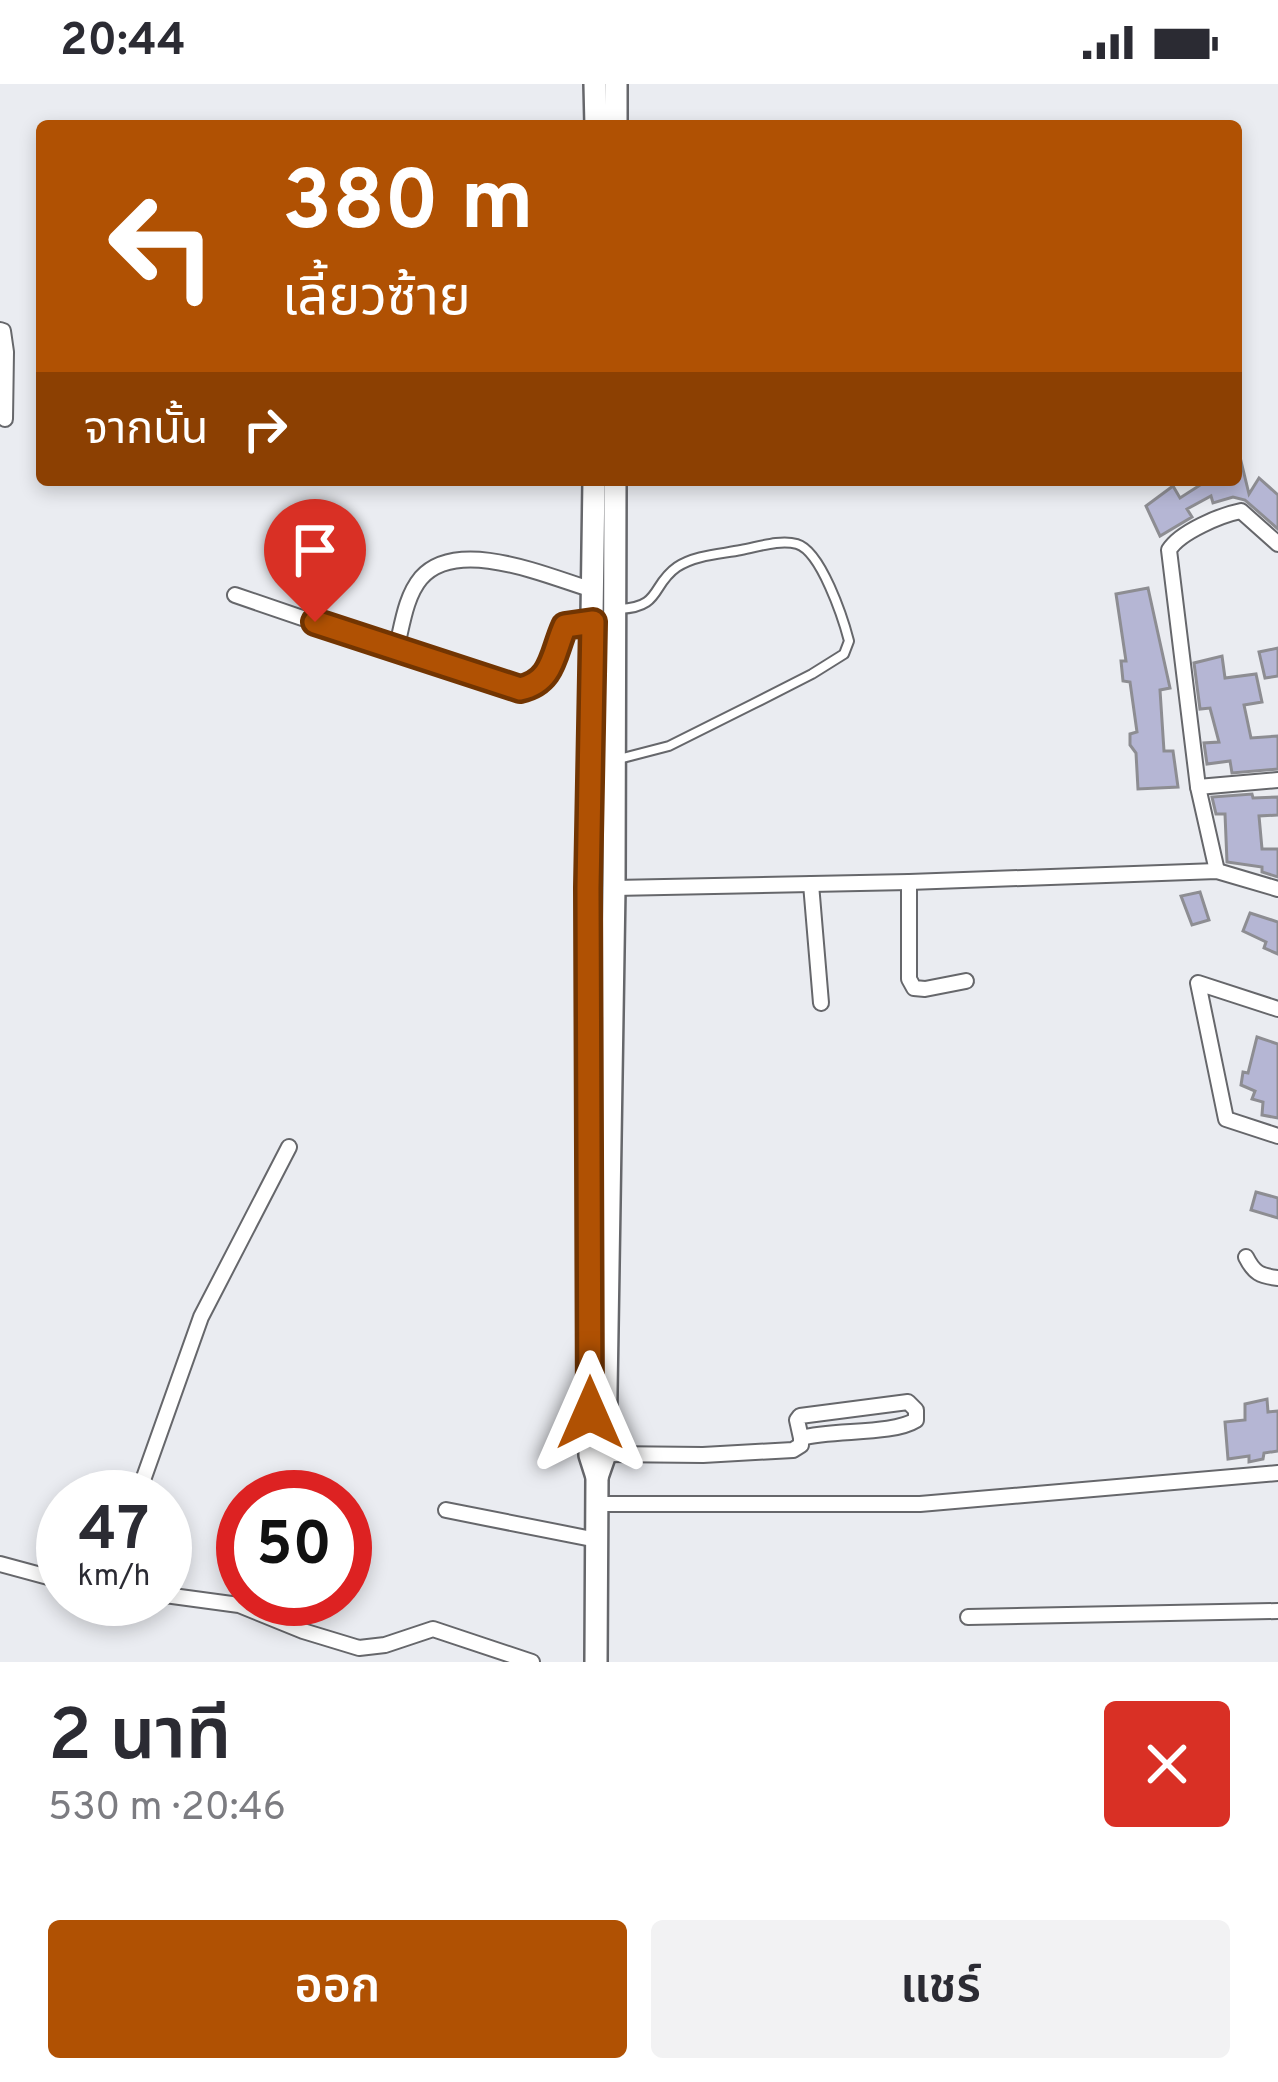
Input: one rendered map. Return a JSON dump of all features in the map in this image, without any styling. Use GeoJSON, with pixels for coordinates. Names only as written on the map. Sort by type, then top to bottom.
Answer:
{"type":"FeatureCollection","features":[{"type":"Feature","properties":{"kind":"main road"},"geometry":{"type":"LineString","coordinates":[[595,84],[596,120]]}},
{"type":"Feature","properties":{"kind":"main road"},"geometry":{"type":"LineString","coordinates":[[616,84],[616,120]]}},
{"type":"Feature","properties":{"kind":"main road"},"geometry":{"type":"LineString","coordinates":[[594,486],[588,1202],[590,1455],[597,1477],[596,1662]]}},
{"type":"Feature","properties":{"kind":"main road"},"geometry":{"type":"LineString","coordinates":[[597,1477],[605,1454],[615,486]]}},
{"type":"Feature","properties":{"kind":"street"},"geometry":{"type":"LineString","coordinates":[[0,330],[6,352],[5,419]]}},
{"type":"Feature","properties":{"kind":"street"},"geometry":{"type":"LineString","coordinates":[[1217,872],[1198,788],[1169,550],[1174,541],[1240,511],[1278,544]]}},
{"type":"Feature","properties":{"kind":"street"},"geometry":{"type":"LineString","coordinates":[[396,650],[411,594],[422,576],[453,560],[478,559],[593,590]]}},
{"type":"Feature","properties":{"kind":"street"},"geometry":{"type":"LineString","coordinates":[[235,595],[520,689],[536,685],[552,666],[565,626],[593,622]]}},
{"type":"Feature","properties":{"kind":"street"},"geometry":{"type":"LineString","coordinates":[[1198,788],[1278,780]]}},
{"type":"Feature","properties":{"kind":"street"},"geometry":{"type":"LineString","coordinates":[[614,889],[1217,872],[1278,889]]}},
{"type":"Feature","properties":{"kind":"street"},"geometry":{"type":"LineString","coordinates":[[909,883],[909,979],[914,988],[966,981]]}},
{"type":"Feature","properties":{"kind":"street"},"geometry":{"type":"LineString","coordinates":[[811,884],[821,1003]]}},
{"type":"Feature","properties":{"kind":"street"},"geometry":{"type":"LineString","coordinates":[[1278,1009],[1198,983],[1226,1119],[1278,1136]]}},
{"type":"Feature","properties":{"kind":"street"},"geometry":{"type":"LineString","coordinates":[[147,1470],[201,1317],[289,1147]]}},
{"type":"Feature","properties":{"kind":"street"},"geometry":{"type":"LineString","coordinates":[[1246,1257],[1252,1270],[1278,1278]]}},
{"type":"Feature","properties":{"kind":"street"},"geometry":{"type":"LineString","coordinates":[[605,1454],[775,1452],[798,1448],[800,1416],[908,1402],[916,1410],[916,1420],[904,1426],[801,1438]]}},
{"type":"Feature","properties":{"kind":"street"},"geometry":{"type":"LineString","coordinates":[[597,1504],[920,1504],[1278,1473]]}},
{"type":"Feature","properties":{"kind":"street"},"geometry":{"type":"LineString","coordinates":[[446,1510],[597,1540]]}},
{"type":"Feature","properties":{"kind":"street"},"geometry":{"type":"LineString","coordinates":[[0,1564],[36,1574]]}},
{"type":"Feature","properties":{"kind":"street"},"geometry":{"type":"LineString","coordinates":[[192,1598],[239,1605],[359,1648],[385,1646],[433,1629],[532,1662]]}},
{"type":"Feature","properties":{"kind":"street"},"geometry":{"type":"LineString","coordinates":[[968,1617],[1278,1611]]}},
{"type":"Feature","properties":{"kind":"lane"},"geometry":{"type":"LineString","coordinates":[[614,609],[644,604],[676,568],[694,560],[779,543],[799,544],[820,566],[849,641],[844,654],[773,694],[669,746],[614,760]]}},
{"type":"Feature","properties":{"kind":"building"},"geometry":{"type":"Polygon","coordinates":[[[1242,465],[1249,494],[1259,478],[1278,495],[1278,529],[1245,500],[1233,497],[1213,503],[1211,496],[1187,509],[1192,517],[1160,536],[1146,506],[1173,486],[1180,498],[1199,486],[1242,486],[1242,465]]]}},
{"type":"Feature","properties":{"kind":"building"},"geometry":{"type":"Polygon","coordinates":[[[1148,588],[1170,688],[1160,690],[1164,751],[1173,751],[1178,787],[1138,789],[1136,753],[1130,745],[1130,734],[1137,732],[1130,682],[1123,681],[1121,661],[1126,661],[1116,594],[1148,588]]]}},
{"type":"Feature","properties":{"kind":"building"},"geometry":{"type":"Polygon","coordinates":[[[1278,648],[1278,676],[1265,678],[1259,652],[1278,648]]]}},
{"type":"Feature","properties":{"kind":"building"},"geometry":{"type":"Polygon","coordinates":[[[1222,656],[1225,678],[1256,674],[1262,702],[1244,705],[1251,738],[1278,736],[1278,769],[1232,773],[1230,761],[1207,764],[1204,743],[1219,742],[1210,708],[1200,709],[1194,663],[1222,656]]]}},
{"type":"Feature","properties":{"kind":"building"},"geometry":{"type":"Polygon","coordinates":[[[1252,794],[1253,798],[1278,797],[1278,815],[1259,816],[1262,849],[1278,849],[1278,877],[1262,872],[1262,867],[1227,862],[1225,814],[1216,814],[1212,797],[1252,794]]]}},
{"type":"Feature","properties":{"kind":"building"},"geometry":{"type":"Polygon","coordinates":[[[1200,892],[1209,920],[1192,925],[1181,896],[1200,892]]]}},
{"type":"Feature","properties":{"kind":"building"},"geometry":{"type":"Polygon","coordinates":[[[1250,913],[1278,922],[1278,954],[1243,931],[1250,913]]]}},
{"type":"Feature","properties":{"kind":"building"},"geometry":{"type":"Polygon","coordinates":[[[1257,1037],[1278,1044],[1278,1118],[1262,1115],[1263,1102],[1252,1099],[1255,1091],[1241,1085],[1257,1037]]]}},
{"type":"Feature","properties":{"kind":"building"},"geometry":{"type":"Polygon","coordinates":[[[1256,1192],[1278,1198],[1278,1218],[1251,1210],[1256,1192]]]}},
{"type":"Feature","properties":{"kind":"building"},"geometry":{"type":"Polygon","coordinates":[[[1267,1399],[1268,1412],[1278,1411],[1278,1451],[1249,1462],[1249,1456],[1228,1459],[1225,1422],[1245,1420],[1245,1404],[1267,1399]]]}},
{"type":"Feature","properties":{"kind":"route"},"geometry":{"type":"LineString","coordinates":[[315,622],[520,689],[536,685],[552,666],[565,626],[593,622],[588,888],[590,1413]]}}]}
